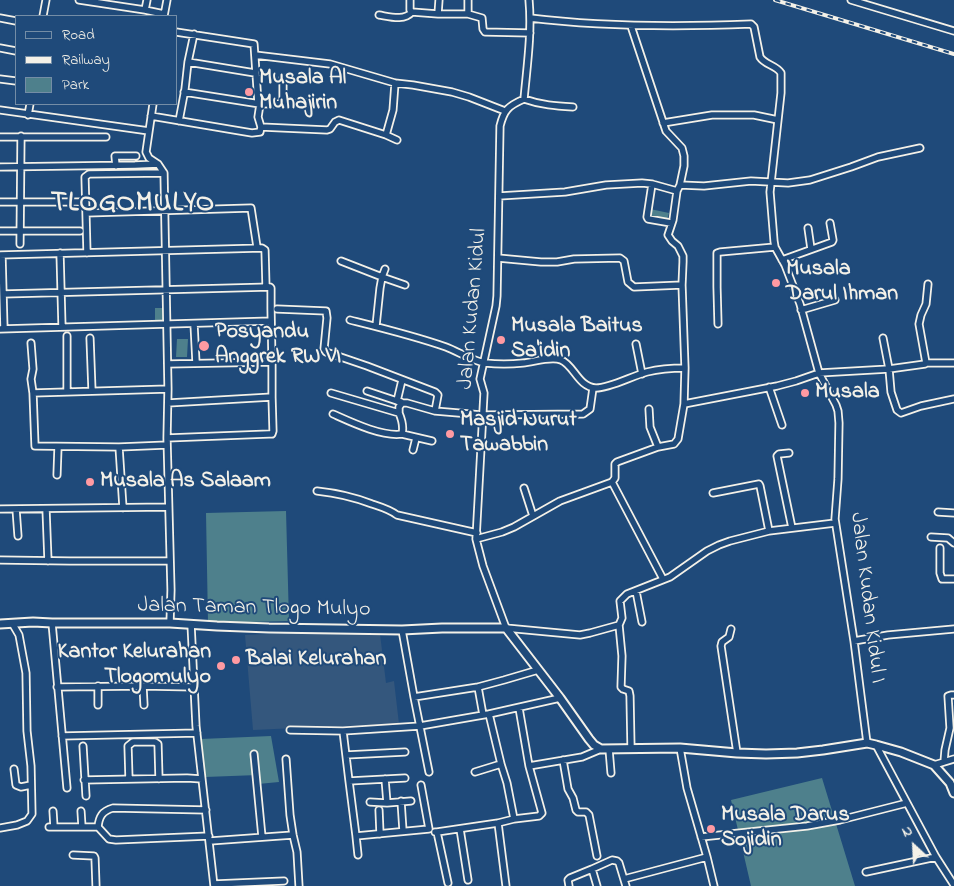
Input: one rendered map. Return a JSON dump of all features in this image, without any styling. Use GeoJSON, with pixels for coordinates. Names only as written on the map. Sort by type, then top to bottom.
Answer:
{"type":"FeatureCollection","features":[{"type":"Feature","properties":{"kind":"street"},"geometry":{"type":"LineString","coordinates":[[43,15],[46,0]]}},
{"type":"Feature","properties":{"kind":"street"},"geometry":{"type":"LineString","coordinates":[[79,0],[146,9]]}},
{"type":"Feature","properties":{"kind":"street"},"geometry":{"type":"LineString","coordinates":[[146,9],[147,0]]}},
{"type":"Feature","properties":{"kind":"street"},"geometry":{"type":"LineString","coordinates":[[118,1],[120,4],[164,15],[167,0]]}},
{"type":"Feature","properties":{"kind":"street"},"geometry":{"type":"LineString","coordinates":[[410,0],[412,12]]}},
{"type":"Feature","properties":{"kind":"street"},"geometry":{"type":"LineString","coordinates":[[438,14],[439,0]]}},
{"type":"Feature","properties":{"kind":"street"},"geometry":{"type":"LineString","coordinates":[[468,0],[468,14]]}},
{"type":"Feature","properties":{"kind":"street"},"geometry":{"type":"LineString","coordinates":[[524,100],[530,34],[529,0]]}},
{"type":"Feature","properties":{"kind":"street"},"geometry":{"type":"LineString","coordinates":[[852,0],[954,31]]}},
{"type":"Feature","properties":{"kind":"street"},"geometry":{"type":"LineString","coordinates":[[132,15],[133,8]]}},
{"type":"Feature","properties":{"kind":"street"},"geometry":{"type":"LineString","coordinates":[[379,15],[400,18],[412,12],[468,14],[482,18],[484,32],[530,34]]}},
{"type":"Feature","properties":{"kind":"street"},"geometry":{"type":"LineString","coordinates":[[0,18],[15,21]]}},
{"type":"Feature","properties":{"kind":"street"},"geometry":{"type":"LineString","coordinates":[[530,18],[568,23],[631,26],[752,24],[754,27],[760,57],[762,60],[772,64],[781,73],[781,92],[770,192],[775,248],[717,253],[718,324]]}},
{"type":"Feature","properties":{"kind":"street"},"geometry":{"type":"LineString","coordinates":[[317,492],[336,493],[362,500],[391,510],[397,515],[476,536],[502,532],[560,500],[612,482],[615,478],[616,462],[658,447],[674,444],[678,439],[684,404],[685,368],[682,285],[683,256],[678,246],[668,235],[684,166],[683,153],[682,148],[667,134],[631,26]]}},
{"type":"Feature","properties":{"kind":"street"},"geometry":{"type":"LineString","coordinates":[[178,32],[254,44],[259,103],[258,117],[261,130]]}},
{"type":"Feature","properties":{"kind":"street"},"geometry":{"type":"LineString","coordinates":[[179,121],[194,34]]}},
{"type":"Feature","properties":{"kind":"street"},"geometry":{"type":"LineString","coordinates":[[0,48],[15,51]]}},
{"type":"Feature","properties":{"kind":"street"},"geometry":{"type":"LineString","coordinates":[[255,55],[330,64],[395,83],[452,92],[505,111],[517,102],[524,100],[537,104],[573,107]]}},
{"type":"Feature","properties":{"kind":"street"},"geometry":{"type":"LineString","coordinates":[[188,62],[255,73]]}},
{"type":"Feature","properties":{"kind":"street"},"geometry":{"type":"LineString","coordinates":[[0,78],[15,80]]}},
{"type":"Feature","properties":{"kind":"street"},"geometry":{"type":"LineString","coordinates":[[283,78],[283,104]]}},
{"type":"Feature","properties":{"kind":"street"},"geometry":{"type":"LineString","coordinates":[[386,135],[393,110],[395,83]]}},
{"type":"Feature","properties":{"kind":"street"},"geometry":{"type":"LineString","coordinates":[[184,92],[259,103],[309,103]]}},
{"type":"Feature","properties":{"kind":"street"},"geometry":{"type":"LineString","coordinates":[[28,115],[30,105]]}},
{"type":"Feature","properties":{"kind":"street"},"geometry":{"type":"LineString","coordinates":[[153,105],[146,152],[149,158],[158,164],[164,173],[170,622]]}},
{"type":"Feature","properties":{"kind":"street"},"geometry":{"type":"LineString","coordinates":[[0,110],[150,131]]}},
{"type":"Feature","properties":{"kind":"street","name":"Jalan Kudan Kidul"},"geometry":{"type":"LineString","coordinates":[[505,111],[502,116],[499,135],[496,306],[480,379],[484,393],[476,536],[483,566],[506,628]]}},
{"type":"Feature","properties":{"kind":"street"},"geometry":{"type":"LineString","coordinates":[[663,123],[712,115],[754,115],[778,120]]}},
{"type":"Feature","properties":{"kind":"street"},"geometry":{"type":"LineString","coordinates":[[151,116],[252,133],[261,130],[327,130],[338,120],[397,140]]}},
{"type":"Feature","properties":{"kind":"street"},"geometry":{"type":"LineString","coordinates":[[20,244],[21,136]]}},
{"type":"Feature","properties":{"kind":"street"},"geometry":{"type":"LineString","coordinates":[[0,137],[106,136]]}},
{"type":"Feature","properties":{"kind":"street"},"geometry":{"type":"LineString","coordinates":[[499,196],[565,192],[606,185],[642,183],[678,188],[751,181],[788,183],[810,180],[878,157],[920,148]]}},
{"type":"Feature","properties":{"kind":"street"},"geometry":{"type":"LineString","coordinates":[[116,166],[115,156],[136,156]]}},
{"type":"Feature","properties":{"kind":"street"},"geometry":{"type":"LineString","coordinates":[[0,167],[158,164]]}},
{"type":"Feature","properties":{"kind":"street"},"geometry":{"type":"LineString","coordinates":[[86,253],[85,177],[89,174],[164,173]]}},
{"type":"Feature","properties":{"kind":"street"},"geometry":{"type":"LineString","coordinates":[[652,184],[647,217],[648,219],[671,223]]}},
{"type":"Feature","properties":{"kind":"street"},"geometry":{"type":"LineString","coordinates":[[0,202],[80,202]]}},
{"type":"Feature","properties":{"kind":"street"},"geometry":{"type":"LineString","coordinates":[[86,213],[250,208],[257,247]]}},
{"type":"Feature","properties":{"kind":"street"},"geometry":{"type":"LineString","coordinates":[[782,260],[832,242],[830,223]]}},
{"type":"Feature","properties":{"kind":"street"},"geometry":{"type":"LineString","coordinates":[[808,228],[811,249]]}},
{"type":"Feature","properties":{"kind":"street"},"geometry":{"type":"LineString","coordinates":[[0,231],[80,231]]}},
{"type":"Feature","properties":{"kind":"street"},"geometry":{"type":"LineString","coordinates":[[266,287],[265,250],[264,248],[257,247],[1,255],[2,329],[271,322]]}},
{"type":"Feature","properties":{"kind":"street","name":"Jalan Kudan Kidul I"},"geometry":{"type":"LineString","coordinates":[[775,248],[782,260],[801,310],[819,373],[836,405],[840,423],[836,523],[867,743]]}},
{"type":"Feature","properties":{"kind":"street"},"geometry":{"type":"LineString","coordinates":[[60,254],[62,328]]}},
{"type":"Feature","properties":{"kind":"street"},"geometry":{"type":"LineString","coordinates":[[498,258],[557,262],[574,259],[620,258],[624,261],[628,282],[634,287],[682,285]]}},
{"type":"Feature","properties":{"kind":"street"},"geometry":{"type":"LineString","coordinates":[[341,261],[405,285]]}},
{"type":"Feature","properties":{"kind":"street"},"geometry":{"type":"LineString","coordinates":[[376,326],[380,288],[385,269]]}},
{"type":"Feature","properties":{"kind":"street"},"geometry":{"type":"LineString","coordinates":[[926,362],[920,324],[921,315],[926,304],[928,284]]}},
{"type":"Feature","properties":{"kind":"street"},"geometry":{"type":"LineString","coordinates":[[3,294],[270,287],[272,434],[167,438]]}},
{"type":"Feature","properties":{"kind":"street"},"geometry":{"type":"LineString","coordinates":[[801,310],[835,300]]}},
{"type":"Feature","properties":{"kind":"street"},"geometry":{"type":"LineString","coordinates":[[277,309],[324,310],[327,318],[324,349],[327,353],[367,366],[437,394],[435,411]]}},
{"type":"Feature","properties":{"kind":"street"},"geometry":{"type":"LineString","coordinates":[[350,320],[446,347],[484,363],[522,363],[554,358],[562,360],[586,384],[593,388],[662,369],[685,368]]}},
{"type":"Feature","properties":{"kind":"street"},"geometry":{"type":"LineString","coordinates":[[194,324],[196,363]]}},
{"type":"Feature","properties":{"kind":"street"},"geometry":{"type":"LineString","coordinates":[[67,336],[67,392]]}},
{"type":"Feature","properties":{"kind":"street"},"geometry":{"type":"LineString","coordinates":[[90,338],[92,391]]}},
{"type":"Feature","properties":{"kind":"street"},"geometry":{"type":"LineString","coordinates":[[883,338],[891,392],[899,412],[954,399]]}},
{"type":"Feature","properties":{"kind":"street"},"geometry":{"type":"LineString","coordinates":[[32,343],[33,369],[31,378],[35,446],[119,447],[168,445]]}},
{"type":"Feature","properties":{"kind":"street"},"geometry":{"type":"LineString","coordinates":[[636,344],[642,374]]}},
{"type":"Feature","properties":{"kind":"street"},"geometry":{"type":"LineString","coordinates":[[684,404],[796,381],[819,373],[889,369],[925,364],[926,362],[954,362]]}},
{"type":"Feature","properties":{"kind":"street"},"geometry":{"type":"LineString","coordinates":[[168,364],[272,363]]}},
{"type":"Feature","properties":{"kind":"street"},"geometry":{"type":"LineString","coordinates":[[402,380],[399,413],[402,423],[402,434]]}},
{"type":"Feature","properties":{"kind":"street"},"geometry":{"type":"LineString","coordinates":[[769,387],[782,424]]}},
{"type":"Feature","properties":{"kind":"street"},"geometry":{"type":"LineString","coordinates":[[367,391],[435,411],[482,416],[583,414],[590,409],[593,388]]}},
{"type":"Feature","properties":{"kind":"street"},"geometry":{"type":"LineString","coordinates":[[33,393],[168,389]]}},
{"type":"Feature","properties":{"kind":"street"},"geometry":{"type":"LineString","coordinates":[[331,393],[399,413]]}},
{"type":"Feature","properties":{"kind":"street"},"geometry":{"type":"LineString","coordinates":[[168,403],[272,398]]}},
{"type":"Feature","properties":{"kind":"street"},"geometry":{"type":"LineString","coordinates":[[649,409],[650,427],[658,447]]}},
{"type":"Feature","properties":{"kind":"street"},"geometry":{"type":"LineString","coordinates":[[333,414],[386,434],[402,434],[432,442]]}},
{"type":"Feature","properties":{"kind":"street"},"geometry":{"type":"LineString","coordinates":[[413,450],[416,438]]}},
{"type":"Feature","properties":{"kind":"street"},"geometry":{"type":"LineString","coordinates":[[57,475],[58,446]]}},
{"type":"Feature","properties":{"kind":"street"},"geometry":{"type":"LineString","coordinates":[[119,447],[123,508]]}},
{"type":"Feature","properties":{"kind":"street"},"geometry":{"type":"LineString","coordinates":[[789,453],[777,456],[792,528]]}},
{"type":"Feature","properties":{"kind":"street"},"geometry":{"type":"LineString","coordinates":[[612,482],[663,579]]}},
{"type":"Feature","properties":{"kind":"street"},"geometry":{"type":"LineString","coordinates":[[712,493],[759,484],[769,531]]}},
{"type":"Feature","properties":{"kind":"street"},"geometry":{"type":"LineString","coordinates":[[524,488],[533,516]]}},
{"type":"Feature","properties":{"kind":"street"},"geometry":{"type":"LineString","coordinates":[[0,509],[168,507]]}},
{"type":"Feature","properties":{"kind":"street"},"geometry":{"type":"LineString","coordinates":[[46,509],[48,561]]}},
{"type":"Feature","properties":{"kind":"street"},"geometry":{"type":"LineString","coordinates":[[16,510],[18,536]]}},
{"type":"Feature","properties":{"kind":"street"},"geometry":{"type":"LineString","coordinates":[[938,512],[954,513]]}},
{"type":"Feature","properties":{"kind":"street"},"geometry":{"type":"LineString","coordinates":[[631,748],[630,696],[629,691],[622,687],[622,656],[619,626],[622,618],[620,601],[627,594],[670,577],[707,551],[730,541],[769,531],[836,523]]}},
{"type":"Feature","properties":{"kind":"street"},"geometry":{"type":"LineString","coordinates":[[930,537],[948,538],[954,543]]}},
{"type":"Feature","properties":{"kind":"street"},"geometry":{"type":"LineString","coordinates":[[940,548],[941,576],[942,578],[954,579]]}},
{"type":"Feature","properties":{"kind":"street"},"geometry":{"type":"LineString","coordinates":[[0,560],[170,561]]}},
{"type":"Feature","properties":{"kind":"street"},"geometry":{"type":"LineString","coordinates":[[636,590],[642,622]]}},
{"type":"Feature","properties":{"kind":"street","name":"Jalan Taman Tlogo Mulyo"},"geometry":{"type":"LineString","coordinates":[[0,624],[33,622],[170,622],[269,628],[402,630],[506,628]]}},
{"type":"Feature","properties":{"kind":"street"},"geometry":{"type":"LineString","coordinates":[[0,828],[27,822],[32,814],[26,673],[19,635],[12,623]]}},
{"type":"Feature","properties":{"kind":"street"},"geometry":{"type":"LineString","coordinates":[[52,623],[66,788]]}},
{"type":"Feature","properties":{"kind":"street"},"geometry":{"type":"LineString","coordinates":[[191,624],[197,733],[214,885],[284,881]]}},
{"type":"Feature","properties":{"kind":"street"},"geometry":{"type":"LineString","coordinates":[[506,628],[580,635],[619,626]]}},
{"type":"Feature","properties":{"kind":"street"},"geometry":{"type":"LineString","coordinates":[[506,628],[589,739],[601,749]]}},
{"type":"Feature","properties":{"kind":"street"},"geometry":{"type":"LineString","coordinates":[[731,629],[729,637],[722,642],[721,646],[738,753]]}},
{"type":"Feature","properties":{"kind":"street"},"geometry":{"type":"LineString","coordinates":[[854,641],[888,635],[954,629]]}},
{"type":"Feature","properties":{"kind":"street"},"geometry":{"type":"LineString","coordinates":[[402,630],[429,772]]}},
{"type":"Feature","properties":{"kind":"street"},"geometry":{"type":"LineString","coordinates":[[414,697],[478,687],[538,670]]}},
{"type":"Feature","properties":{"kind":"street"},"geometry":{"type":"LineString","coordinates":[[98,686],[98,706]]}},
{"type":"Feature","properties":{"kind":"street"},"geometry":{"type":"LineString","coordinates":[[143,686],[144,705]]}},
{"type":"Feature","properties":{"kind":"street"},"geometry":{"type":"LineString","coordinates":[[57,687],[194,687]]}},
{"type":"Feature","properties":{"kind":"street"},"geometry":{"type":"LineString","coordinates":[[478,687],[507,783],[514,819]]}},
{"type":"Feature","properties":{"kind":"street"},"geometry":{"type":"LineString","coordinates":[[944,762],[950,728],[948,696],[954,695]]}},
{"type":"Feature","properties":{"kind":"street"},"geometry":{"type":"LineString","coordinates":[[290,730],[343,731],[420,726],[519,708],[560,698]]}},
{"type":"Feature","properties":{"kind":"street"},"geometry":{"type":"LineString","coordinates":[[356,836],[429,829],[437,832],[538,816],[542,813],[530,766],[519,708]]}},
{"type":"Feature","properties":{"kind":"street"},"geometry":{"type":"LineString","coordinates":[[343,731],[358,854]]}},
{"type":"Feature","properties":{"kind":"street"},"geometry":{"type":"LineString","coordinates":[[62,736],[197,733]]}},
{"type":"Feature","properties":{"kind":"street"},"geometry":{"type":"LineString","coordinates":[[130,779],[128,746],[133,742],[154,742],[158,744],[159,779]]}},
{"type":"Feature","properties":{"kind":"street"},"geometry":{"type":"LineString","coordinates":[[530,766],[582,757],[601,749],[680,748],[738,753],[797,753],[867,743],[934,765],[950,783],[954,792]]}},
{"type":"Feature","properties":{"kind":"street"},"geometry":{"type":"LineString","coordinates":[[876,745],[936,857],[954,885]]}},
{"type":"Feature","properties":{"kind":"street"},"geometry":{"type":"LineString","coordinates":[[83,746],[86,796]]}},
{"type":"Feature","properties":{"kind":"street"},"geometry":{"type":"LineString","coordinates":[[680,748],[687,788],[714,886]]}},
{"type":"Feature","properties":{"kind":"street"},"geometry":{"type":"LineString","coordinates":[[609,749],[611,773]]}},
{"type":"Feature","properties":{"kind":"street"},"geometry":{"type":"LineString","coordinates":[[346,755],[405,752]]}},
{"type":"Feature","properties":{"kind":"street"},"geometry":{"type":"LineString","coordinates":[[254,754],[262,837]]}},
{"type":"Feature","properties":{"kind":"street"},"geometry":{"type":"LineString","coordinates":[[286,759],[299,886]]}},
{"type":"Feature","properties":{"kind":"street"},"geometry":{"type":"LineString","coordinates":[[934,765],[954,759]]}},
{"type":"Feature","properties":{"kind":"street"},"geometry":{"type":"LineString","coordinates":[[563,760],[567,787],[573,798],[576,810],[580,813],[586,812],[589,815],[597,856]]}},
{"type":"Feature","properties":{"kind":"street"},"geometry":{"type":"LineString","coordinates":[[475,772],[501,764]]}},
{"type":"Feature","properties":{"kind":"street"},"geometry":{"type":"LineString","coordinates":[[14,770],[16,784],[21,787],[31,785]]}},
{"type":"Feature","properties":{"kind":"street"},"geometry":{"type":"LineString","coordinates":[[349,781],[405,778]]}},
{"type":"Feature","properties":{"kind":"street"},"geometry":{"type":"LineString","coordinates":[[84,780],[202,779]]}},
{"type":"Feature","properties":{"kind":"street"},"geometry":{"type":"LineString","coordinates":[[385,779],[387,802]]}},
{"type":"Feature","properties":{"kind":"street"},"geometry":{"type":"LineString","coordinates":[[421,785],[429,829]]}},
{"type":"Feature","properties":{"kind":"street"},"geometry":{"type":"LineString","coordinates":[[401,801],[403,831]]}},
{"type":"Feature","properties":{"kind":"street"},"geometry":{"type":"LineString","coordinates":[[370,802],[411,801]]}},
{"type":"Feature","properties":{"kind":"street"},"geometry":{"type":"LineString","coordinates":[[701,837],[807,826],[907,803]]}},
{"type":"Feature","properties":{"kind":"street"},"geometry":{"type":"LineString","coordinates":[[206,810],[112,808],[103,813],[99,818],[98,826],[109,839],[116,840],[210,839],[293,835]]}},
{"type":"Feature","properties":{"kind":"street"},"geometry":{"type":"LineString","coordinates":[[379,810],[380,834]]}},
{"type":"Feature","properties":{"kind":"street"},"geometry":{"type":"LineString","coordinates":[[53,811],[51,827],[98,826]]}},
{"type":"Feature","properties":{"kind":"street"},"geometry":{"type":"LineString","coordinates":[[81,811],[82,827]]}},
{"type":"Feature","properties":{"kind":"street"},"geometry":{"type":"LineString","coordinates":[[498,822],[506,886]]}},
{"type":"Feature","properties":{"kind":"street"},"geometry":{"type":"LineString","coordinates":[[460,829],[468,880]]}},
{"type":"Feature","properties":{"kind":"street"},"geometry":{"type":"LineString","coordinates":[[437,832],[448,883]]}},
{"type":"Feature","properties":{"kind":"street"},"geometry":{"type":"LineString","coordinates":[[73,855],[94,856],[96,858],[96,886]]}},
{"type":"Feature","properties":{"kind":"street"},"geometry":{"type":"LineString","coordinates":[[624,879],[707,857]]}},
{"type":"Feature","properties":{"kind":"street"},"geometry":{"type":"LineString","coordinates":[[866,872],[936,857]]}},
{"type":"Feature","properties":{"kind":"street"},"geometry":{"type":"LineString","coordinates":[[569,886],[568,880],[570,878],[612,860],[619,862],[626,886]]}},
{"type":"Feature","properties":{"kind":"street"},"geometry":{"type":"LineString","coordinates":[[592,869],[597,886]]}},
{"type":"Feature","properties":{"kind":"shaded area"},"geometry":{"type":"Polygon","coordinates":[[[322,632],[380,634],[386,683],[394,681],[399,724],[253,730],[245,635],[322,632]]]}},
{"type":"Feature","properties":{"kind":"green space"},"geometry":{"type":"Polygon","coordinates":[[[650,209],[669,213],[667,220],[649,217],[650,209]]]}},
{"type":"Feature","properties":{"kind":"green space"},"geometry":{"type":"Polygon","coordinates":[[[155,308],[163,308],[163,322],[155,322],[155,308]]]}},
{"type":"Feature","properties":{"kind":"green space"},"geometry":{"type":"Polygon","coordinates":[[[177,339],[188,339],[187,357],[176,357],[177,339]]]}},
{"type":"Feature","properties":{"kind":"green space"},"geometry":{"type":"Polygon","coordinates":[[[286,511],[289,621],[208,623],[206,513],[286,511]]]}},
{"type":"Feature","properties":{"kind":"green space"},"geometry":{"type":"Polygon","coordinates":[[[271,736],[279,782],[258,784],[258,775],[205,777],[201,739],[271,736]]]}},
{"type":"Feature","properties":{"kind":"green space"},"geometry":{"type":"Polygon","coordinates":[[[822,778],[855,886],[751,886],[731,800],[822,778]]]}},
{"type":"Feature","properties":{"kind":"railway"},"geometry":{"type":"LineString","coordinates":[[775,0],[954,54]]}},
{"type":"Feature","properties":{"kind":"place","name":"Musala Al Muhajirin"},"geometry":{"type":"Point","coordinates":[249,92]}},
{"type":"Feature","properties":{"kind":"place","name":"Musala Darul Ihman"},"geometry":{"type":"Point","coordinates":[776,283]}},
{"type":"Feature","properties":{"kind":"place","name":"Musala Baitus Sa'idin"},"geometry":{"type":"Point","coordinates":[501,340]}},
{"type":"Feature","properties":{"kind":"place","name":"Posyandu Anggrek RW VI"},"geometry":{"type":"Point","coordinates":[204,346]}},
{"type":"Feature","properties":{"kind":"place","name":"Musala"},"geometry":{"type":"Point","coordinates":[805,393]}},
{"type":"Feature","properties":{"kind":"place","name":"Masjid Nurut Tawabbin"},"geometry":{"type":"Point","coordinates":[450,434]}},
{"type":"Feature","properties":{"kind":"place","name":"Musala As Salaam"},"geometry":{"type":"Point","coordinates":[90,482]}},
{"type":"Feature","properties":{"kind":"place","name":"Balai Kelurahan"},"geometry":{"type":"Point","coordinates":[236,660]}},
{"type":"Feature","properties":{"kind":"place","name":"Kantor Kelurahan Tlogomulyo"},"geometry":{"type":"Point","coordinates":[221,666]}},
{"type":"Feature","properties":{"kind":"place","name":"Musala Darus Sojidin"},"geometry":{"type":"Point","coordinates":[711,829]}},
{"type":"Feature","properties":{"kind":"district","name":"TLOGOMULYO"},"geometry":{"type":"Point","coordinates":[133,205]}}]}
